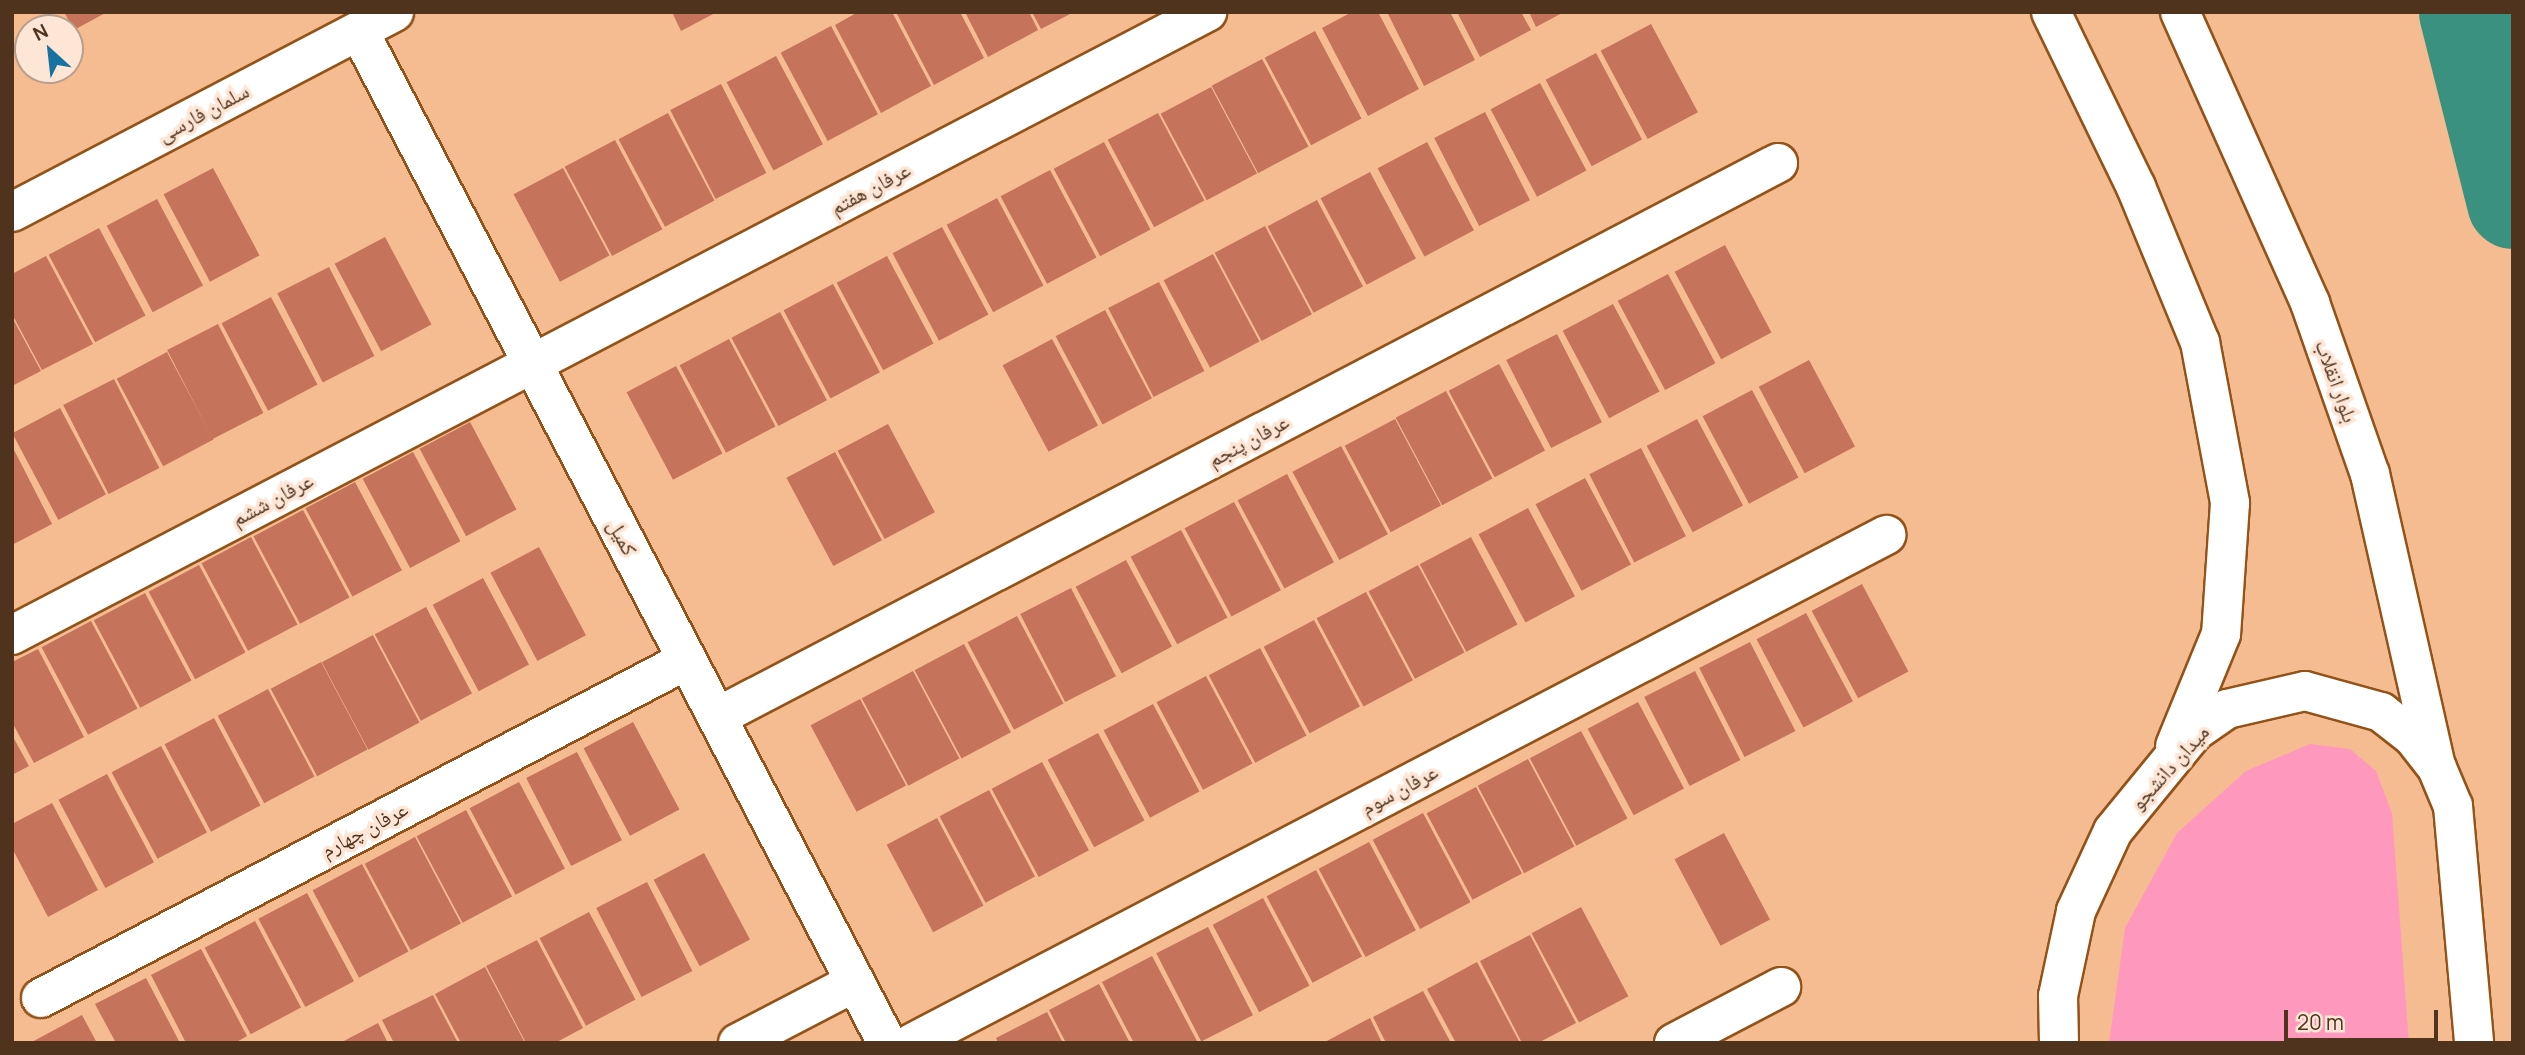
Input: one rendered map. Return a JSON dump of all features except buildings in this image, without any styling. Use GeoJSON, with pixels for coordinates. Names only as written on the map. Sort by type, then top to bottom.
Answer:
{"type":"FeatureCollection","features":[{"type":"Feature","properties":{"kind":"street","name":"سلمان فارسی"},"geometry":{"type":"LineString","coordinates":[[12,212],[394,12]]}},
{"type":"Feature","properties":{"kind":"street","name":"عرفان هفتم"},"geometry":{"type":"LineString","coordinates":[[532,364],[1207,12]]}},
{"type":"Feature","properties":{"kind":"street"},"geometry":{"type":"LineString","coordinates":[[2051,12],[2136,187],[2200,342],[2230,503],[2221,634],[2169,762]]}},
{"type":"Feature","properties":{"kind":"street","name":"بلوار انقلاب"},"geometry":{"type":"LineString","coordinates":[[2180,12],[2310,303],[2370,474],[2437,768]]}},
{"type":"Feature","properties":{"kind":"street","name":"کمیل"},"geometry":{"type":"LineString","coordinates":[[359,31],[887,1043]]}},
{"type":"Feature","properties":{"kind":"street","name":"عرفان پنجم"},"geometry":{"type":"LineString","coordinates":[[717,717],[1778,163]]}},
{"type":"Feature","properties":{"kind":"street","name":"عرفان ششم"},"geometry":{"type":"LineString","coordinates":[[12,635],[532,364]]}},
{"type":"Feature","properties":{"kind":"street","name":"عرفان سوم"},"geometry":{"type":"LineString","coordinates":[[912,1043],[1886,535]]}},
{"type":"Feature","properties":{"kind":"street","name":"عرفان چهارم"},"geometry":{"type":"LineString","coordinates":[[41,998],[687,660]]}},
{"type":"Feature","properties":{"kind":"street","name":"میدان دانشجو"},"geometry":{"type":"LineString","coordinates":[[2059,1043],[2058,996],[2076,911],[2113,831],[2194,732],[2227,709],[2305,691],[2344,697],[2381,712],[2413,737],[2437,768],[2453,806],[2474,1043]]}},
{"type":"Feature","properties":{"kind":"street"},"geometry":{"type":"LineString","coordinates":[[738,1043],[855,982]]}},
{"type":"Feature","properties":{"kind":"street"},"geometry":{"type":"LineString","coordinates":[[1674,1043],[1782,986]]}},
{"type":"Feature","properties":{"kind":"street"},"geometry":{"type":"LineString","coordinates":[[2035,1043],[2058,996]]}},
{"type":"Feature","properties":{"kind":"shaded area"},"geometry":{"type":"Polygon","coordinates":[[[2310,744],[2350,749],[2376,771],[2392,813],[2409,1043],[2109,1043],[2125,928],[2177,833],[2246,771],[2310,744]]]}},
{"type":"Feature","properties":{"kind":"waterway"},"geometry":{"type":"LineString","coordinates":[[2465,12],[2513,202]]}}]}
